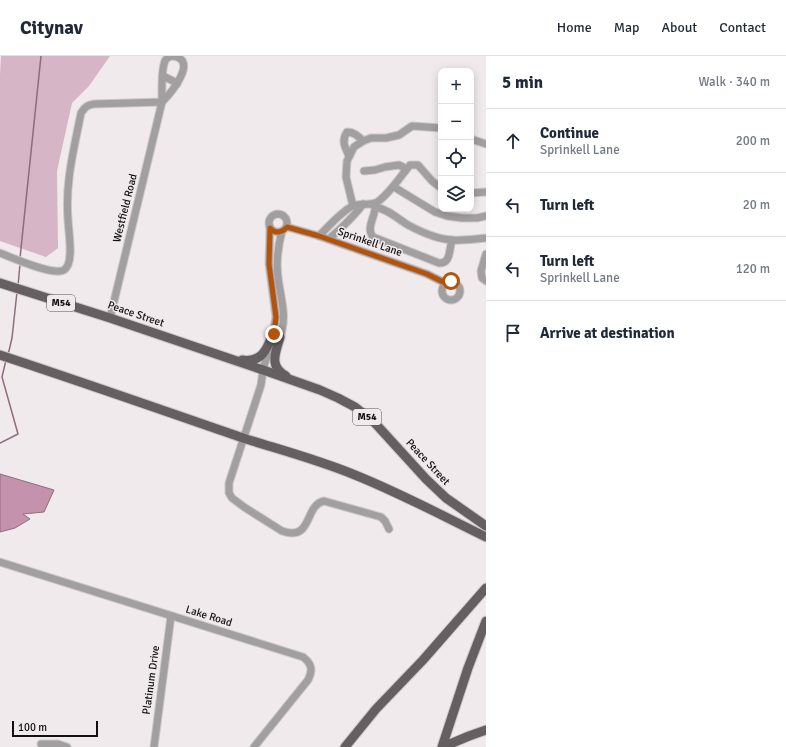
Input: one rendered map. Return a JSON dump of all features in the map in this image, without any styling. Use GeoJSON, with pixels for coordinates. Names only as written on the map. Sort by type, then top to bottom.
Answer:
{"type":"FeatureCollection","features":[{"type":"Feature","properties":{"kind":"main road","name":"Peace Street"},"geometry":{"type":"LineString","coordinates":[[0,283],[225,357],[338,398],[355,407],[374,422],[426,479],[446,498],[486,526]]}},
{"type":"Feature","properties":{"kind":"main road"},"geometry":{"type":"LineString","coordinates":[[225,357],[248,361],[255,360],[261,356],[277,335]]}},
{"type":"Feature","properties":{"kind":"main road"},"geometry":{"type":"LineString","coordinates":[[277,335],[275,366],[281,373],[296,382]]}},
{"type":"Feature","properties":{"kind":"main road"},"geometry":{"type":"LineString","coordinates":[[0,355],[355,474],[486,538]]}},
{"type":"Feature","properties":{"kind":"main road"},"geometry":{"type":"LineString","coordinates":[[345,747],[376,709],[423,660],[486,588]]}},
{"type":"Feature","properties":{"kind":"main road"},"geometry":{"type":"LineString","coordinates":[[442,747],[468,668],[486,621]]}},
{"type":"Feature","properties":{"kind":"main road"},"geometry":{"type":"LineString","coordinates":[[442,747],[486,730]]}},
{"type":"Feature","properties":{"kind":"street","name":"Westfield Road"},"geometry":{"type":"LineString","coordinates":[[110,318],[162,102],[163,67],[165,58],[176,56],[183,62],[184,66],[182,76],[162,102]]}},
{"type":"Feature","properties":{"kind":"street"},"geometry":{"type":"LineString","coordinates":[[163,76],[177,84]]}},
{"type":"Feature","properties":{"kind":"street"},"geometry":{"type":"LineString","coordinates":[[0,253],[47,270],[64,270],[69,265],[70,258],[67,190],[81,113],[88,105],[94,104],[162,102]]}},
{"type":"Feature","properties":{"kind":"street"},"geometry":{"type":"LineString","coordinates":[[353,206],[346,176],[347,161],[354,146],[371,138],[386,138],[398,135],[412,126],[438,128]]}},
{"type":"Feature","properties":{"kind":"street"},"geometry":{"type":"LineString","coordinates":[[349,156],[344,143],[344,137],[347,132],[352,132],[363,141]]}},
{"type":"Feature","properties":{"kind":"street"},"geometry":{"type":"LineString","coordinates":[[474,140],[486,144]]}},
{"type":"Feature","properties":{"kind":"street"},"geometry":{"type":"LineString","coordinates":[[364,172],[399,165],[403,167],[404,172]]}},
{"type":"Feature","properties":{"kind":"street"},"geometry":{"type":"LineString","coordinates":[[438,186],[418,165],[410,165],[394,187],[375,206],[370,234],[373,237],[443,264],[448,258],[452,240]]}},
{"type":"Feature","properties":{"kind":"street"},"geometry":{"type":"LineString","coordinates":[[394,187],[435,212],[447,216],[462,218],[477,218],[486,216]]}},
{"type":"Feature","properties":{"kind":"street"},"geometry":{"type":"LineString","coordinates":[[474,193],[486,192]]}},
{"type":"Feature","properties":{"kind":"street"},"geometry":{"type":"LineString","coordinates":[[329,239],[360,209],[363,204]]}},
{"type":"Feature","properties":{"kind":"street"},"geometry":{"type":"LineString","coordinates":[[319,236],[343,213],[353,206],[363,204],[375,206],[384,210],[420,231],[434,236],[452,240],[486,238]]}},
{"type":"Feature","properties":{"kind":"street"},"geometry":{"type":"LineString","coordinates":[[277,335],[283,328],[284,312],[277,264],[279,241],[287,220],[286,217],[278,213],[270,217],[268,223],[270,228],[269,264],[277,335],[230,483],[229,493],[232,498],[244,507],[282,530],[292,533],[302,530],[316,504],[324,501],[381,517],[386,520],[389,529]]}},
{"type":"Feature","properties":{"kind":"street"},"geometry":{"type":"LineString","coordinates":[[270,228],[276,232],[284,229]]}},
{"type":"Feature","properties":{"kind":"street","name":"Sprinkell Lane"},"geometry":{"type":"LineString","coordinates":[[284,229],[329,239],[427,274],[445,283]]}},
{"type":"Feature","properties":{"kind":"street"},"geometry":{"type":"LineString","coordinates":[[486,254],[481,275],[486,281]]}},
{"type":"Feature","properties":{"kind":"street","name":"Lake Road"},"geometry":{"type":"LineString","coordinates":[[0,562],[303,657],[307,660],[311,669],[311,674],[308,680],[254,747]]}},
{"type":"Feature","properties":{"kind":"street","name":"Platinum Drive"},"geometry":{"type":"LineString","coordinates":[[154,747],[171,616]]}},
{"type":"Feature","properties":{"kind":"street"},"geometry":{"type":"LineString","coordinates":[[41,744],[58,744],[67,747]]}},
{"type":"Feature","properties":{"kind":"shaded area"},"geometry":{"type":"Polygon","coordinates":[[[1,56],[110,56],[89,86],[72,103],[57,171],[58,248],[46,257],[0,241],[1,56]]]}},
{"type":"Feature","properties":{"kind":"shaded area"},"geometry":{"type":"Polygon","coordinates":[[[0,474],[54,490],[44,512],[23,514],[30,519],[15,528],[0,532],[0,474]]]}},
{"type":"Feature","properties":{"kind":"waterway"},"geometry":{"type":"LineString","coordinates":[[20,258],[41,56]]}},
{"type":"Feature","properties":{"kind":"waterway"},"geometry":{"type":"LineString","coordinates":[[18,286],[20,264]]}},
{"type":"Feature","properties":{"kind":"waterway"},"geometry":{"type":"LineString","coordinates":[[8,355],[12,338],[17,292]]}},
{"type":"Feature","properties":{"kind":"waterway"},"geometry":{"type":"LineString","coordinates":[[0,443],[18,434],[2,377],[6,360]]}},
{"type":"Feature","properties":{"kind":"route"},"geometry":{"type":"LineString","coordinates":[[274,334],[276,317],[269,264],[270,228],[273,231],[279,232],[287,227],[319,236],[427,274],[445,283],[451,281]]}}]}
